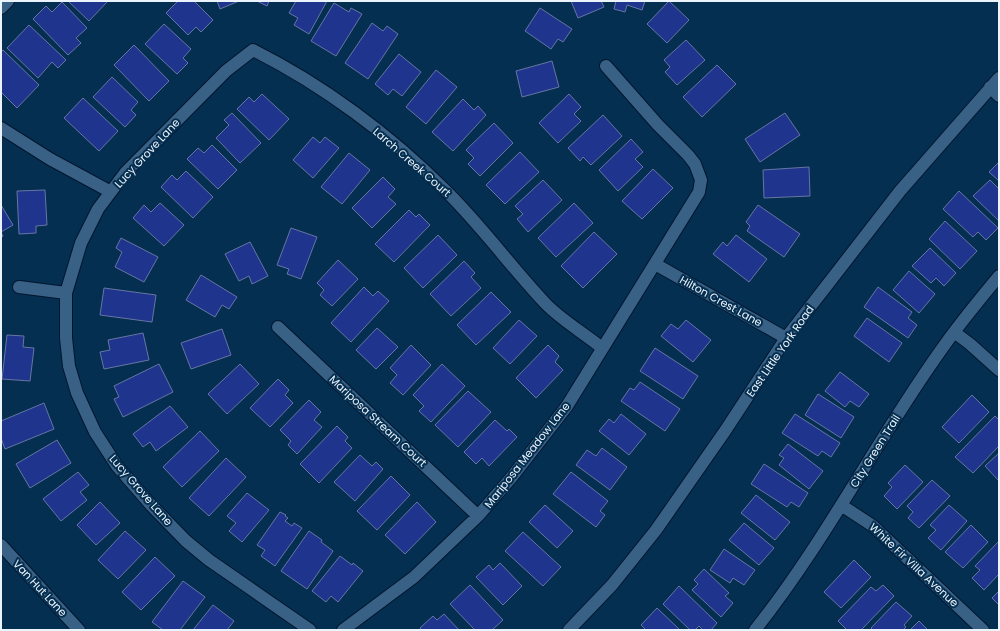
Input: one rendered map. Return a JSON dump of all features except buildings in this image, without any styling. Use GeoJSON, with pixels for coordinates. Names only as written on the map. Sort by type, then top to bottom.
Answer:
{"type":"FeatureCollection","features":[{"type":"Feature","properties":{"kind":"street"},"geometry":{"type":"LineString","coordinates":[[1,8],[8,1]]}},
{"type":"Feature","properties":{"kind":"street","name":"Lucy Grove Lane"},"geometry":{"type":"LineString","coordinates":[[253,50],[226,71],[125,173],[98,209],[81,243],[66,293],[69,366],[75,386],[95,432],[117,466],[151,505],[186,541],[209,560],[310,630]]}},
{"type":"Feature","properties":{"kind":"street","name":"Larch Creek Court"},"geometry":{"type":"LineString","coordinates":[[253,50],[293,70],[353,112],[398,148],[446,190],[547,304],[602,348]]}},
{"type":"Feature","properties":{"kind":"street","name":"Mariposa Meadow Lane"},"geometry":{"type":"LineString","coordinates":[[343,630],[414,577],[478,516],[511,478],[566,406],[699,192],[701,180],[695,164],[606,66]]}},
{"type":"Feature","properties":{"kind":"street","name":"East Little York Road"},"geometry":{"type":"LineString","coordinates":[[569,630],[612,584],[656,530],[730,425],[786,338],[900,191],[999,78]]}},
{"type":"Feature","properties":{"kind":"street"},"geometry":{"type":"LineString","coordinates":[[990,87],[999,96]]}},
{"type":"Feature","properties":{"kind":"street"},"geometry":{"type":"LineString","coordinates":[[1,128],[50,159],[111,192]]}},
{"type":"Feature","properties":{"kind":"street","name":"Hilton Crest Lane"},"geometry":{"type":"LineString","coordinates":[[655,264],[786,338]]}},
{"type":"Feature","properties":{"kind":"street","name":"City Green Trail"},"geometry":{"type":"LineString","coordinates":[[755,630],[790,584],[896,417],[954,332],[999,276]]}},
{"type":"Feature","properties":{"kind":"street"},"geometry":{"type":"LineString","coordinates":[[20,286],[66,293]]}},
{"type":"Feature","properties":{"kind":"street","name":"Mariposa Stream Court"},"geometry":{"type":"LineString","coordinates":[[278,327],[478,516]]}},
{"type":"Feature","properties":{"kind":"street"},"geometry":{"type":"LineString","coordinates":[[954,332],[999,370]]}},
{"type":"Feature","properties":{"kind":"street","name":"White Fir Villa Avenue"},"geometry":{"type":"LineString","coordinates":[[841,505],[873,526],[983,630]]}},
{"type":"Feature","properties":{"kind":"street","name":"Van Hut Lane"},"geometry":{"type":"LineString","coordinates":[[1,545],[79,630]]}}]}
